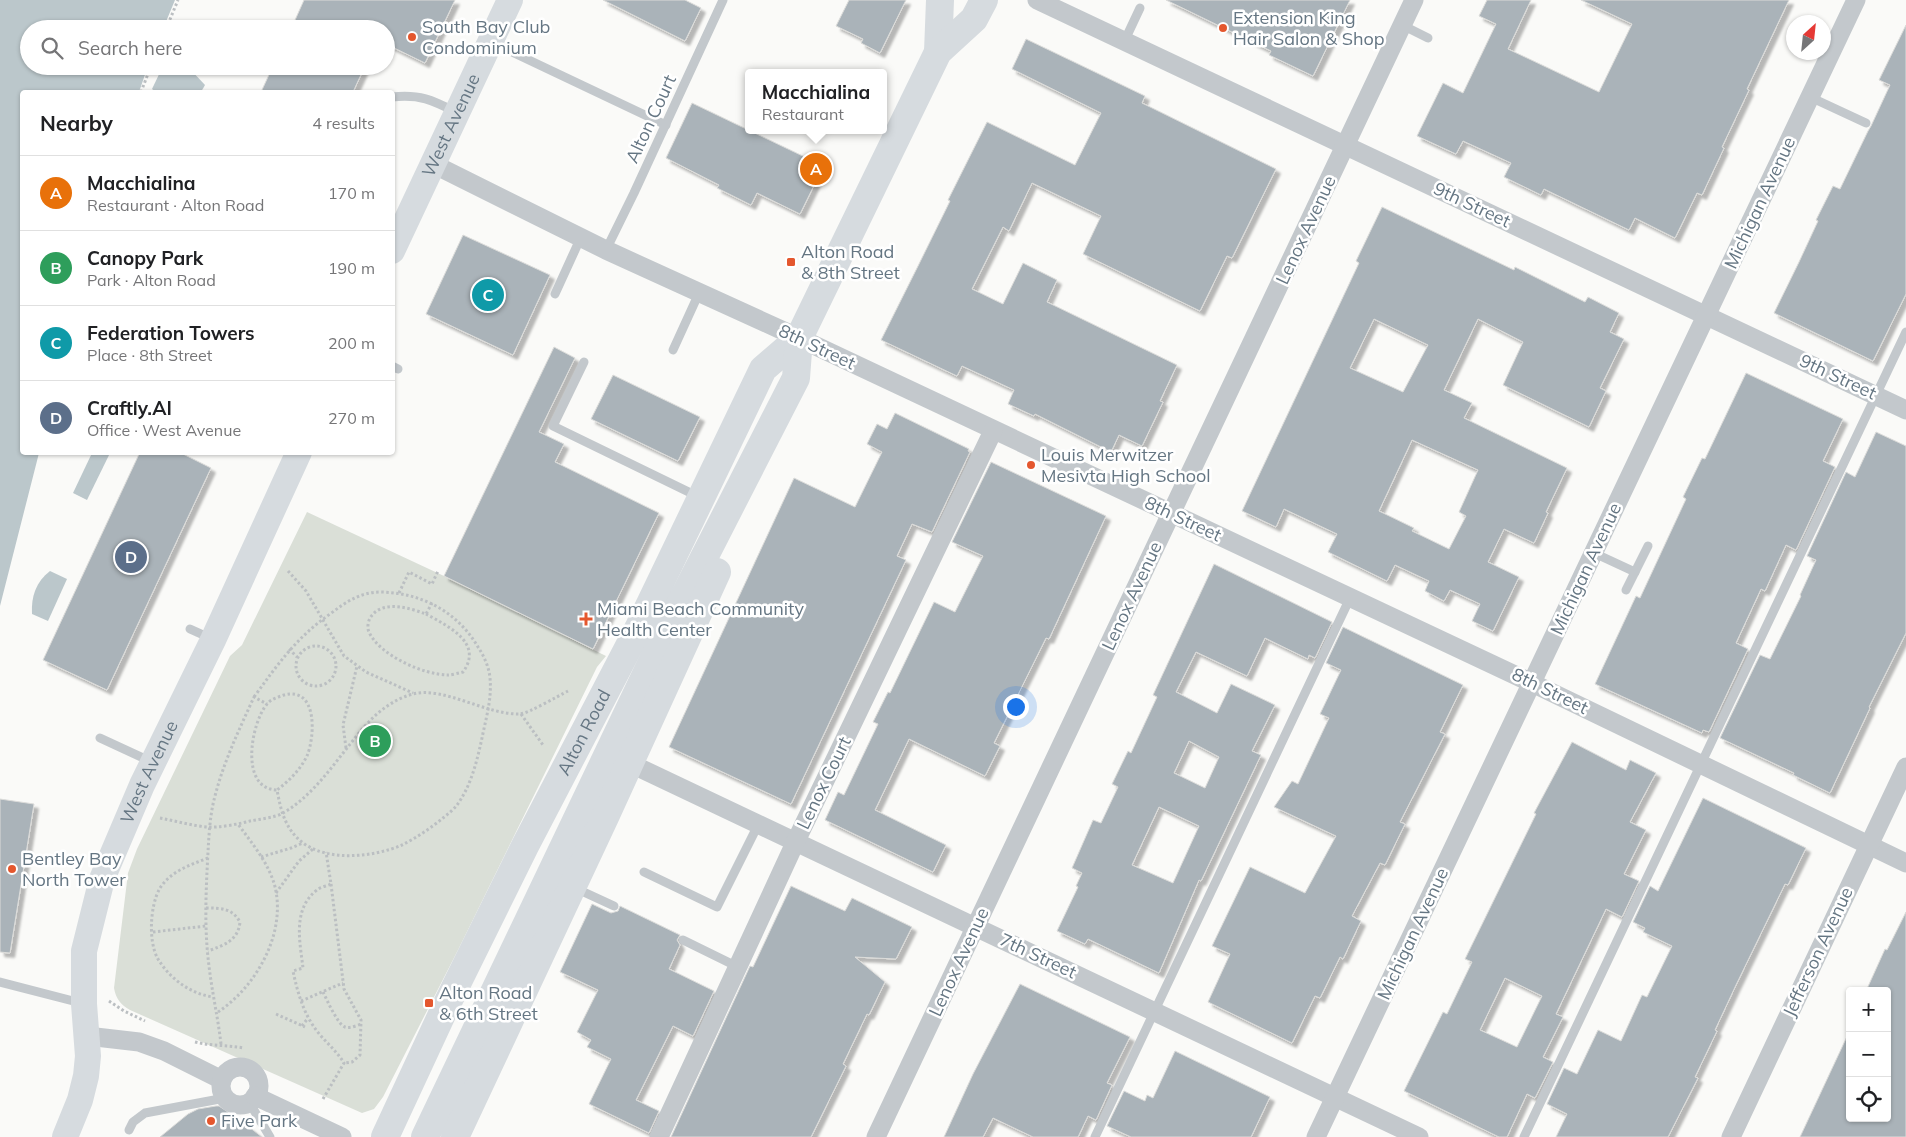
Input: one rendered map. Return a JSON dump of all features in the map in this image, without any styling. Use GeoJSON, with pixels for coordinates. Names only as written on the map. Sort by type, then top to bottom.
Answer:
{"type":"FeatureCollection","features":[{"type":"Feature","properties":{"kind":"highway","name":"Alton Road"},"geometry":{"type":"LineString","coordinates":[[938,52],[940,0]]}},
{"type":"Feature","properties":{"kind":"highway","name":"Alton Road"},"geometry":{"type":"LineString","coordinates":[[390,1133],[525,846],[638,629],[763,369],[799,338],[895,129],[938,52],[974,19],[984,0]]}},
{"type":"Feature","properties":{"kind":"highway"},"geometry":{"type":"LineString","coordinates":[[455,1137],[573,887],[805,384],[799,338]]}},
{"type":"Feature","properties":{"kind":"highway"},"geometry":{"type":"LineString","coordinates":[[425,1137],[670,624],[796,378],[799,338]]}},
{"type":"Feature","properties":{"kind":"street","name":"West Avenue"},"geometry":{"type":"LineString","coordinates":[[395,245],[509,0]]}},
{"type":"Feature","properties":{"kind":"street","name":"9th Street"},"geometry":{"type":"LineString","coordinates":[[1037,0],[1906,410]]}},
{"type":"Feature","properties":{"kind":"street","name":"Lenox Avenue"},"geometry":{"type":"LineString","coordinates":[[876,1137],[1414,0]]}},
{"type":"Feature","properties":{"kind":"street","name":"Michigan Avenue"},"geometry":{"type":"LineString","coordinates":[[1316,1137],[1856,0]]}},
{"type":"Feature","properties":{"kind":"street","name":"8th Street"},"geometry":{"type":"LineString","coordinates":[[433,164],[606,250],[799,338],[1532,683],[1906,863]]}},
{"type":"Feature","properties":{"kind":"street","name":"Lenox Court"},"geometry":{"type":"LineString","coordinates":[[659,1137],[795,843],[993,430]]}},
{"type":"Feature","properties":{"kind":"street","name":"West Avenue"},"geometry":{"type":"LineString","coordinates":[[65,1137],[80,1100],[86,1076],[88,1056],[84,1004],[84,951],[102,879],[153,762],[202,634],[297,455]]}},
{"type":"Feature","properties":{"kind":"street","name":"7th Street"},"geometry":{"type":"LineString","coordinates":[[629,763],[1419,1137]]}},
{"type":"Feature","properties":{"kind":"street","name":"Jefferson Avenue"},"geometry":{"type":"LineString","coordinates":[[1731,1137],[1906,767]]}},
{"type":"Feature","properties":{"kind":"street"},"geometry":{"type":"LineString","coordinates":[[87,1036],[139,1042],[164,1051],[222,1080]]}},
{"type":"Feature","properties":{"kind":"street"},"geometry":{"type":"LineString","coordinates":[[252,1099],[258,1086],[257,1080],[251,1071],[234,1068],[225,1074],[220,1086],[225,1098],[236,1104],[252,1099],[342,1137]]}},
{"type":"Feature","properties":{"kind":"lane","name":"Alton Court"},"geometry":{"type":"LineString","coordinates":[[606,250],[723,0]]}},
{"type":"Feature","properties":{"kind":"lane"},"geometry":{"type":"LineString","coordinates":[[1124,42],[1140,8]]}},
{"type":"Feature","properties":{"kind":"lane"},"geometry":{"type":"LineString","coordinates":[[1402,25],[1428,38]]}},
{"type":"Feature","properties":{"kind":"lane"},"geometry":{"type":"LineString","coordinates":[[491,42],[666,125]]}},
{"type":"Feature","properties":{"kind":"lane"},"geometry":{"type":"LineString","coordinates":[[395,98],[410,95],[428,98],[457,113]]}},
{"type":"Feature","properties":{"kind":"lane"},"geometry":{"type":"LineString","coordinates":[[1810,97],[1866,123]]}},
{"type":"Feature","properties":{"kind":"lane"},"geometry":{"type":"LineString","coordinates":[[555,294],[581,237]]}},
{"type":"Feature","properties":{"kind":"lane"},"geometry":{"type":"LineString","coordinates":[[673,350],[699,293]]}},
{"type":"Feature","properties":{"kind":"lane"},"geometry":{"type":"LineString","coordinates":[[1524,1137],[1906,332]]}},
{"type":"Feature","properties":{"kind":"lane"},"geometry":{"type":"LineString","coordinates":[[584,362],[554,426],[702,498]]}},
{"type":"Feature","properties":{"kind":"lane"},"geometry":{"type":"LineString","coordinates":[[1626,590],[1648,546]]}},
{"type":"Feature","properties":{"kind":"lane"},"geometry":{"type":"LineString","coordinates":[[1594,553],[1635,572]]}},
{"type":"Feature","properties":{"kind":"lane"},"geometry":{"type":"LineString","coordinates":[[1095,1137],[1350,598]]}},
{"type":"Feature","properties":{"kind":"lane"},"geometry":{"type":"LineString","coordinates":[[100,738],[153,762]]}},
{"type":"Feature","properties":{"kind":"lane"},"geometry":{"type":"LineString","coordinates":[[644,872],[717,907],[758,825]]}},
{"type":"Feature","properties":{"kind":"lane"},"geometry":{"type":"LineString","coordinates":[[573,887],[614,906]]}},
{"type":"Feature","properties":{"kind":"lane"},"geometry":{"type":"LineString","coordinates":[[683,940],[738,967]]}},
{"type":"Feature","properties":{"kind":"lane"},"geometry":{"type":"LineString","coordinates":[[0,982],[84,1004]]}},
{"type":"Feature","properties":{"kind":"lane"},"geometry":{"type":"LineString","coordinates":[[130,1130],[133,1122],[145,1113],[225,1098]]}},
{"type":"Feature","properties":{"kind":"lane"},"geometry":{"type":"LineString","coordinates":[[252,1099],[270,1137]]}},
{"type":"Feature","properties":{"kind":"path"},"geometry":{"type":"LineString","coordinates":[[170,20],[178,0]]}},
{"type":"Feature","properties":{"kind":"path"},"geometry":{"type":"LineString","coordinates":[[142,90],[148,75]]}},
{"type":"Feature","properties":{"kind":"path"},"geometry":{"type":"LineString","coordinates":[[288,571],[306,591],[344,656],[366,672],[414,694]]}},
{"type":"Feature","properties":{"kind":"path"},"geometry":{"type":"LineString","coordinates":[[399,593],[409,572],[432,584],[438,571]]}},
{"type":"Feature","properties":{"kind":"path"},"geometry":{"type":"LineString","coordinates":[[221,1044],[218,1012],[213,997],[206,926],[210,828],[214,797],[224,764],[254,697],[289,649],[309,629],[348,600],[361,594],[379,592],[399,593],[432,603],[457,619],[471,634],[481,652],[490,676],[488,710],[475,767],[456,807],[432,827],[402,845],[374,854],[346,855],[326,852],[303,842],[290,830],[281,814],[277,790]]}},
{"type":"Feature","properties":{"kind":"path"},"geometry":{"type":"LineString","coordinates":[[426,614],[432,603]]}},
{"type":"Feature","properties":{"kind":"path"},"geometry":{"type":"LineString","coordinates":[[388,606],[409,608],[426,614],[462,637],[469,650],[469,663],[463,672],[448,675],[423,671],[389,654],[373,639],[368,630],[369,620],[376,610],[388,606]]}},
{"type":"Feature","properties":{"kind":"path"},"geometry":{"type":"LineString","coordinates":[[317,645],[328,650],[335,659],[336,670],[333,677],[324,684],[316,686],[305,683],[299,677],[296,668],[297,657],[306,648],[317,645]]}},
{"type":"Feature","properties":{"kind":"path"},"geometry":{"type":"LineString","coordinates":[[289,649],[297,657]]}},
{"type":"Feature","properties":{"kind":"path"},"geometry":{"type":"LineString","coordinates":[[335,659],[344,656]]}},
{"type":"Feature","properties":{"kind":"path"},"geometry":{"type":"LineString","coordinates":[[346,749],[343,725],[358,666]]}},
{"type":"Feature","properties":{"kind":"path"},"geometry":{"type":"LineString","coordinates":[[160,818],[210,828],[281,814],[300,801],[326,775],[364,727],[378,713],[394,702],[414,694],[436,694],[456,698],[488,710],[521,714],[568,691]]}},
{"type":"Feature","properties":{"kind":"path"},"geometry":{"type":"LineString","coordinates":[[297,695],[305,700],[310,709],[312,723],[311,744],[306,757],[290,780],[277,790],[269,790],[258,783],[254,775],[252,763],[256,727],[267,704],[279,696],[297,695]]}},
{"type":"Feature","properties":{"kind":"path"},"geometry":{"type":"LineString","coordinates":[[254,697],[267,704]]}},
{"type":"Feature","properties":{"kind":"path"},"geometry":{"type":"LineString","coordinates":[[521,714],[543,745]]}},
{"type":"Feature","properties":{"kind":"path"},"geometry":{"type":"LineString","coordinates":[[218,1012],[235,1000],[245,989],[262,963],[276,918],[276,894],[271,876],[261,857],[238,824]]}},
{"type":"Feature","properties":{"kind":"path"},"geometry":{"type":"LineString","coordinates":[[261,857],[291,848],[303,842]]}},
{"type":"Feature","properties":{"kind":"path"},"geometry":{"type":"LineString","coordinates":[[276,894],[295,866],[314,848]]}},
{"type":"Feature","properties":{"kind":"path"},"geometry":{"type":"LineString","coordinates":[[326,852],[344,989],[360,1016],[362,1024],[360,1055],[352,1062],[344,1063]]}},
{"type":"Feature","properties":{"kind":"path"},"geometry":{"type":"LineString","coordinates":[[208,858],[186,866],[172,875],[160,888],[155,903],[152,932],[158,958],[167,970],[186,987],[201,996],[213,997]]}},
{"type":"Feature","properties":{"kind":"path"},"geometry":{"type":"LineString","coordinates":[[331,884],[317,890],[307,901],[301,912],[299,930],[303,968],[293,971],[308,1018],[344,1063]]}},
{"type":"Feature","properties":{"kind":"path"},"geometry":{"type":"LineString","coordinates":[[206,908],[224,908],[231,911],[240,922],[240,930],[230,942],[208,950]]}},
{"type":"Feature","properties":{"kind":"path"},"geometry":{"type":"LineString","coordinates":[[152,932],[206,926]]}},
{"type":"Feature","properties":{"kind":"path"},"geometry":{"type":"LineString","coordinates":[[301,1001],[343,983]]}},
{"type":"Feature","properties":{"kind":"path"},"geometry":{"type":"LineString","coordinates":[[323,992],[340,1023],[345,1027],[362,1024]]}},
{"type":"Feature","properties":{"kind":"path"},"geometry":{"type":"LineString","coordinates":[[109,1000],[124,1011],[153,1024]]}},
{"type":"Feature","properties":{"kind":"path"},"geometry":{"type":"LineString","coordinates":[[276,1014],[303,1026],[308,1018]]}},
{"type":"Feature","properties":{"kind":"path"},"geometry":{"type":"LineString","coordinates":[[188,1039],[205,1044],[221,1044],[244,1048]]}},
{"type":"Feature","properties":{"kind":"path"},"geometry":{"type":"LineString","coordinates":[[323,1099],[344,1063]]}},
{"type":"Feature","properties":{"kind":"shaded area"},"geometry":{"type":"Polygon","coordinates":[[[0,0],[175,0],[167,20],[20,20],[20,75],[145,75],[140,90],[20,90],[20,455],[38,455],[0,606],[0,0]]]}},
{"type":"Feature","properties":{"kind":"shaded area"},"geometry":{"type":"Polygon","coordinates":[[[159,75],[196,75],[205,85],[202,90],[152,89],[159,75]]]}},
{"type":"Feature","properties":{"kind":"shaded area"},"geometry":{"type":"Polygon","coordinates":[[[91,455],[109,455],[87,500],[73,493],[91,455]]]}},
{"type":"Feature","properties":{"kind":"shaded area"},"geometry":{"type":"Polygon","coordinates":[[[307,512],[444,576],[606,656],[597,667],[458,950],[383,1097],[374,1109],[362,1113],[130,1010],[119,1001],[114,988],[128,873],[137,849],[230,656],[242,645],[307,512]]]}},
{"type":"Feature","properties":{"kind":"shaded area"},"geometry":{"type":"Polygon","coordinates":[[[50,571],[67,579],[48,621],[32,614],[32,607],[35,590],[50,571]]]}},
{"type":"Feature","properties":{"kind":"building","name":"South Bay Club Condominium"},"geometry":{"type":"Polygon","coordinates":[[[304,0],[455,0],[425,63],[395,48],[395,20],[295,20],[304,0]]]}},
{"type":"Feature","properties":{"kind":"building"},"geometry":{"type":"Polygon","coordinates":[[[603,0],[685,0],[701,8],[685,41],[603,0]]]}},
{"type":"Feature","properties":{"kind":"building"},"geometry":{"type":"Polygon","coordinates":[[[849,0],[906,0],[880,53],[861,43],[863,39],[836,26],[849,0]]]}},
{"type":"Feature","properties":{"kind":"building"},"geometry":{"type":"Polygon","coordinates":[[[1166,0],[1350,0],[1313,76],[1269,55],[1271,51],[1166,0]]]}},
{"type":"Feature","properties":{"kind":"building"},"geometry":{"type":"Polygon","coordinates":[[[1487,0],[1531,0],[1508,49],[1599,92],[1632,24],[1581,0],[1789,0],[1747,89],[1749,90],[1702,195],[1697,193],[1675,238],[1635,218],[1629,230],[1544,189],[1541,195],[1504,177],[1511,163],[1463,141],[1456,154],[1417,136],[1443,83],[1463,93],[1496,24],[1479,16],[1487,0]]]}},
{"type":"Feature","properties":{"kind":"building"},"geometry":{"type":"Polygon","coordinates":[[[1906,25],[1906,294],[1873,361],[1774,313],[1833,186],[1840,189],[1890,85],[1879,80],[1906,25]]]}},
{"type":"Feature","properties":{"kind":"building"},"geometry":{"type":"Polygon","coordinates":[[[1026,39],[1145,96],[1142,103],[1276,169],[1232,258],[1227,256],[1200,311],[1083,254],[1101,216],[1032,183],[1009,231],[1003,227],[972,289],[1003,304],[1023,263],[1057,280],[1047,302],[1177,365],[1160,401],[1163,402],[1142,446],[1119,435],[1111,452],[1035,414],[1034,416],[1008,404],[1014,390],[962,366],[957,376],[881,340],[987,122],[1075,165],[1101,113],[1012,69],[1026,39]]]}},
{"type":"Feature","properties":{"kind":"building"},"geometry":{"type":"Polygon","coordinates":[[[269,75],[361,75],[354,90],[262,90],[269,75]]]}},
{"type":"Feature","properties":{"kind":"building"},"geometry":{"type":"Polygon","coordinates":[[[692,103],[745,128],[745,134],[757,134],[809,159],[811,155],[825,163],[800,214],[757,193],[751,205],[717,188],[719,185],[666,158],[692,103]]]}},
{"type":"Feature","properties":{"kind":"building"},"geometry":{"type":"Polygon","coordinates":[[[1382,207],[1514,270],[1515,267],[1585,302],[1588,297],[1619,313],[1610,332],[1624,339],[1600,388],[1606,391],[1589,427],[1503,385],[1523,342],[1478,319],[1444,390],[1472,403],[1464,418],[1567,468],[1546,512],[1548,513],[1534,543],[1504,529],[1488,562],[1519,577],[1493,631],[1472,621],[1480,604],[1450,590],[1444,601],[1425,591],[1429,581],[1395,565],[1387,581],[1328,552],[1337,534],[1284,509],[1276,527],[1242,511],[1359,263],[1356,261],[1382,207]],[[1374,319],[1350,368],[1403,392],[1428,345],[1374,319]],[[1412,440],[1379,511],[1414,528],[1412,531],[1449,549],[1466,516],[1459,512],[1478,470],[1412,440]]]}},
{"type":"Feature","properties":{"kind":"building"},"geometry":{"type":"Polygon","coordinates":[[[463,235],[550,275],[513,355],[426,314],[463,235]]]}},
{"type":"Feature","properties":{"kind":"building"},"geometry":{"type":"Polygon","coordinates":[[[554,347],[575,358],[539,432],[564,444],[555,462],[659,513],[593,649],[444,576],[554,347]]]}},
{"type":"Feature","properties":{"kind":"building"},"geometry":{"type":"Polygon","coordinates":[[[1746,373],[1843,419],[1823,461],[1835,467],[1796,550],[1786,545],[1765,591],[1761,589],[1736,643],[1748,649],[1709,732],[1703,730],[1702,733],[1595,684],[1636,596],[1640,598],[1686,499],[1683,497],[1702,458],[1705,459],[1746,373]]]}},
{"type":"Feature","properties":{"kind":"building"},"geometry":{"type":"Polygon","coordinates":[[[613,375],[700,417],[678,461],[591,419],[613,375]]]}},
{"type":"Feature","properties":{"kind":"building"},"geometry":{"type":"Polygon","coordinates":[[[895,413],[969,449],[968,451],[970,452],[932,532],[912,524],[897,556],[906,560],[791,804],[669,747],[794,478],[855,507],[882,452],[867,444],[877,424],[887,429],[895,413]]]}},
{"type":"Feature","properties":{"kind":"building"},"geometry":{"type":"Polygon","coordinates":[[[1876,432],[1906,446],[1906,633],[1869,707],[1830,793],[1793,775],[1794,773],[1720,738],[1760,655],[1770,659],[1801,596],[1816,560],[1807,556],[1846,472],[1855,477],[1876,432]]]}},
{"type":"Feature","properties":{"kind":"building"},"geometry":{"type":"Polygon","coordinates":[[[139,455],[185,455],[211,468],[107,690],[43,660],[139,455]]]}},
{"type":"Feature","properties":{"kind":"building"},"geometry":{"type":"Polygon","coordinates":[[[991,462],[1106,516],[1049,639],[1046,638],[994,743],[1000,746],[985,776],[909,739],[875,810],[946,845],[933,872],[825,820],[838,792],[844,795],[878,724],[873,722],[888,692],[890,693],[934,602],[955,612],[983,556],[952,542],[991,462]]]}},
{"type":"Feature","properties":{"kind":"building"},"geometry":{"type":"Polygon","coordinates":[[[1214,564],[1332,622],[1315,658],[1309,655],[1308,659],[1265,638],[1247,676],[1196,652],[1176,692],[1217,713],[1231,684],[1275,705],[1252,751],[1261,755],[1201,881],[1199,880],[1159,973],[1088,939],[1085,944],[1057,931],[1078,887],[1076,886],[1082,873],[1072,868],[1093,820],[1101,823],[1118,787],[1112,784],[1128,751],[1131,753],[1157,697],[1153,695],[1214,564]],[[1189,741],[1174,773],[1205,788],[1219,757],[1189,741]],[[1159,807],[1132,865],[1173,883],[1199,826],[1159,807]]]}},
{"type":"Feature","properties":{"kind":"building"},"geometry":{"type":"Polygon","coordinates":[[[1343,627],[1463,685],[1440,732],[1445,734],[1400,822],[1405,824],[1385,865],[1380,863],[1352,916],[1361,921],[1343,959],[1340,957],[1320,998],[1315,996],[1292,1043],[1208,1002],[1230,954],[1212,946],[1250,867],[1305,893],[1336,836],[1274,807],[1292,781],[1298,784],[1329,718],[1320,714],[1341,670],[1326,663],[1343,627]]]}},
{"type":"Feature","properties":{"kind":"building"},"geometry":{"type":"Polygon","coordinates":[[[1572,742],[1626,770],[1630,760],[1656,773],[1630,822],[1646,830],[1624,874],[1639,881],[1622,917],[1606,909],[1556,1014],[1563,1017],[1543,1057],[1553,1062],[1535,1098],[1527,1094],[1507,1137],[1499,1137],[1404,1091],[1443,1012],[1447,1014],[1472,962],[1465,959],[1536,814],[1534,813],[1572,742]],[[1505,978],[1480,1030],[1517,1047],[1542,996],[1505,978]]]}},
{"type":"Feature","properties":{"kind":"building"},"geometry":{"type":"Polygon","coordinates":[[[1703,798],[1806,848],[1788,885],[1785,884],[1736,985],[1695,1077],[1698,1078],[1668,1137],[1556,1137],[1567,1114],[1547,1104],[1564,1068],[1577,1074],[1598,1030],[1621,1041],[1642,995],[1647,997],[1672,946],[1643,932],[1645,928],[1633,922],[1650,886],[1658,891],[1703,798]]]}},
{"type":"Feature","properties":{"kind":"building","name":"Bentley Bay North Tower"},"geometry":{"type":"Polygon","coordinates":[[[0,799],[34,804],[10,953],[0,952],[0,799]]]}},
{"type":"Feature","properties":{"kind":"building"},"geometry":{"type":"Polygon","coordinates":[[[791,886],[845,911],[852,898],[912,927],[896,959],[855,957],[885,982],[843,1064],[846,1066],[811,1137],[671,1137],[750,966],[753,967],[791,886]]]}},
{"type":"Feature","properties":{"kind":"building"},"geometry":{"type":"Polygon","coordinates":[[[592,904],[611,913],[618,911],[620,906],[680,935],[677,940],[680,945],[669,969],[714,991],[693,1036],[673,1026],[636,1100],[659,1111],[649,1133],[589,1104],[611,1059],[587,1047],[591,1040],[577,1032],[598,990],[560,972],[592,904]]]}},
{"type":"Feature","properties":{"kind":"building"},"geometry":{"type":"Polygon","coordinates":[[[1906,912],[1906,1137],[1800,1137],[1846,1039],[1846,1122],[1891,1122],[1891,987],[1868,987],[1885,949],[1887,950],[1906,912]]]}},
{"type":"Feature","properties":{"kind":"building"},"geometry":{"type":"Polygon","coordinates":[[[1020,984],[1130,1037],[1107,1083],[1112,1085],[1096,1120],[1088,1116],[1078,1137],[1033,1137],[993,1118],[983,1137],[944,1137],[973,1074],[1020,984]]]}},
{"type":"Feature","properties":{"kind":"building"},"geometry":{"type":"Polygon","coordinates":[[[1175,1051],[1270,1097],[1251,1137],[1131,1137],[1107,1126],[1124,1091],[1145,1101],[1147,1095],[1153,1098],[1175,1051]]]}},
{"type":"Feature","properties":{"kind":"building","name":"Five Park"},"geometry":{"type":"Polygon","coordinates":[[[219,1106],[240,1120],[262,1137],[160,1137],[188,1114],[198,1109],[219,1106]]]}},
{"type":"Feature","properties":{"kind":"place","name":"Extension King Hair Salon & Shop"},"geometry":{"type":"Point","coordinates":[1223,28]}},
{"type":"Feature","properties":{"kind":"place","name":"South Bay Club Condominium"},"geometry":{"type":"Point","coordinates":[412,37]}},
{"type":"Feature","properties":{"kind":"place","name":"Macchialina"},"geometry":{"type":"Point","coordinates":[816,169]}},
{"type":"Feature","properties":{"kind":"place","name":"Alton Road & 8th Street"},"geometry":{"type":"Point","coordinates":[791,262]}},
{"type":"Feature","properties":{"kind":"place","name":"Federation Towers"},"geometry":{"type":"Point","coordinates":[488,295]}},
{"type":"Feature","properties":{"kind":"place","name":"Louis Merwitzer Mesivta High School"},"geometry":{"type":"Point","coordinates":[1031,465]}},
{"type":"Feature","properties":{"kind":"place","name":"Craftly.AI"},"geometry":{"type":"Point","coordinates":[131,557]}},
{"type":"Feature","properties":{"kind":"place","name":"Miami Beach Community Health Center"},"geometry":{"type":"Point","coordinates":[586,619]}},
{"type":"Feature","properties":{"kind":"place","name":"Canopy Park"},"geometry":{"type":"Point","coordinates":[375,741]}},
{"type":"Feature","properties":{"kind":"place","name":"Bentley Bay North Tower"},"geometry":{"type":"Point","coordinates":[12,869]}},
{"type":"Feature","properties":{"kind":"place","name":"Alton Road & 6th Street"},"geometry":{"type":"Point","coordinates":[429,1003]}},
{"type":"Feature","properties":{"kind":"place","name":"Five Park"},"geometry":{"type":"Point","coordinates":[211,1121]}}]}
